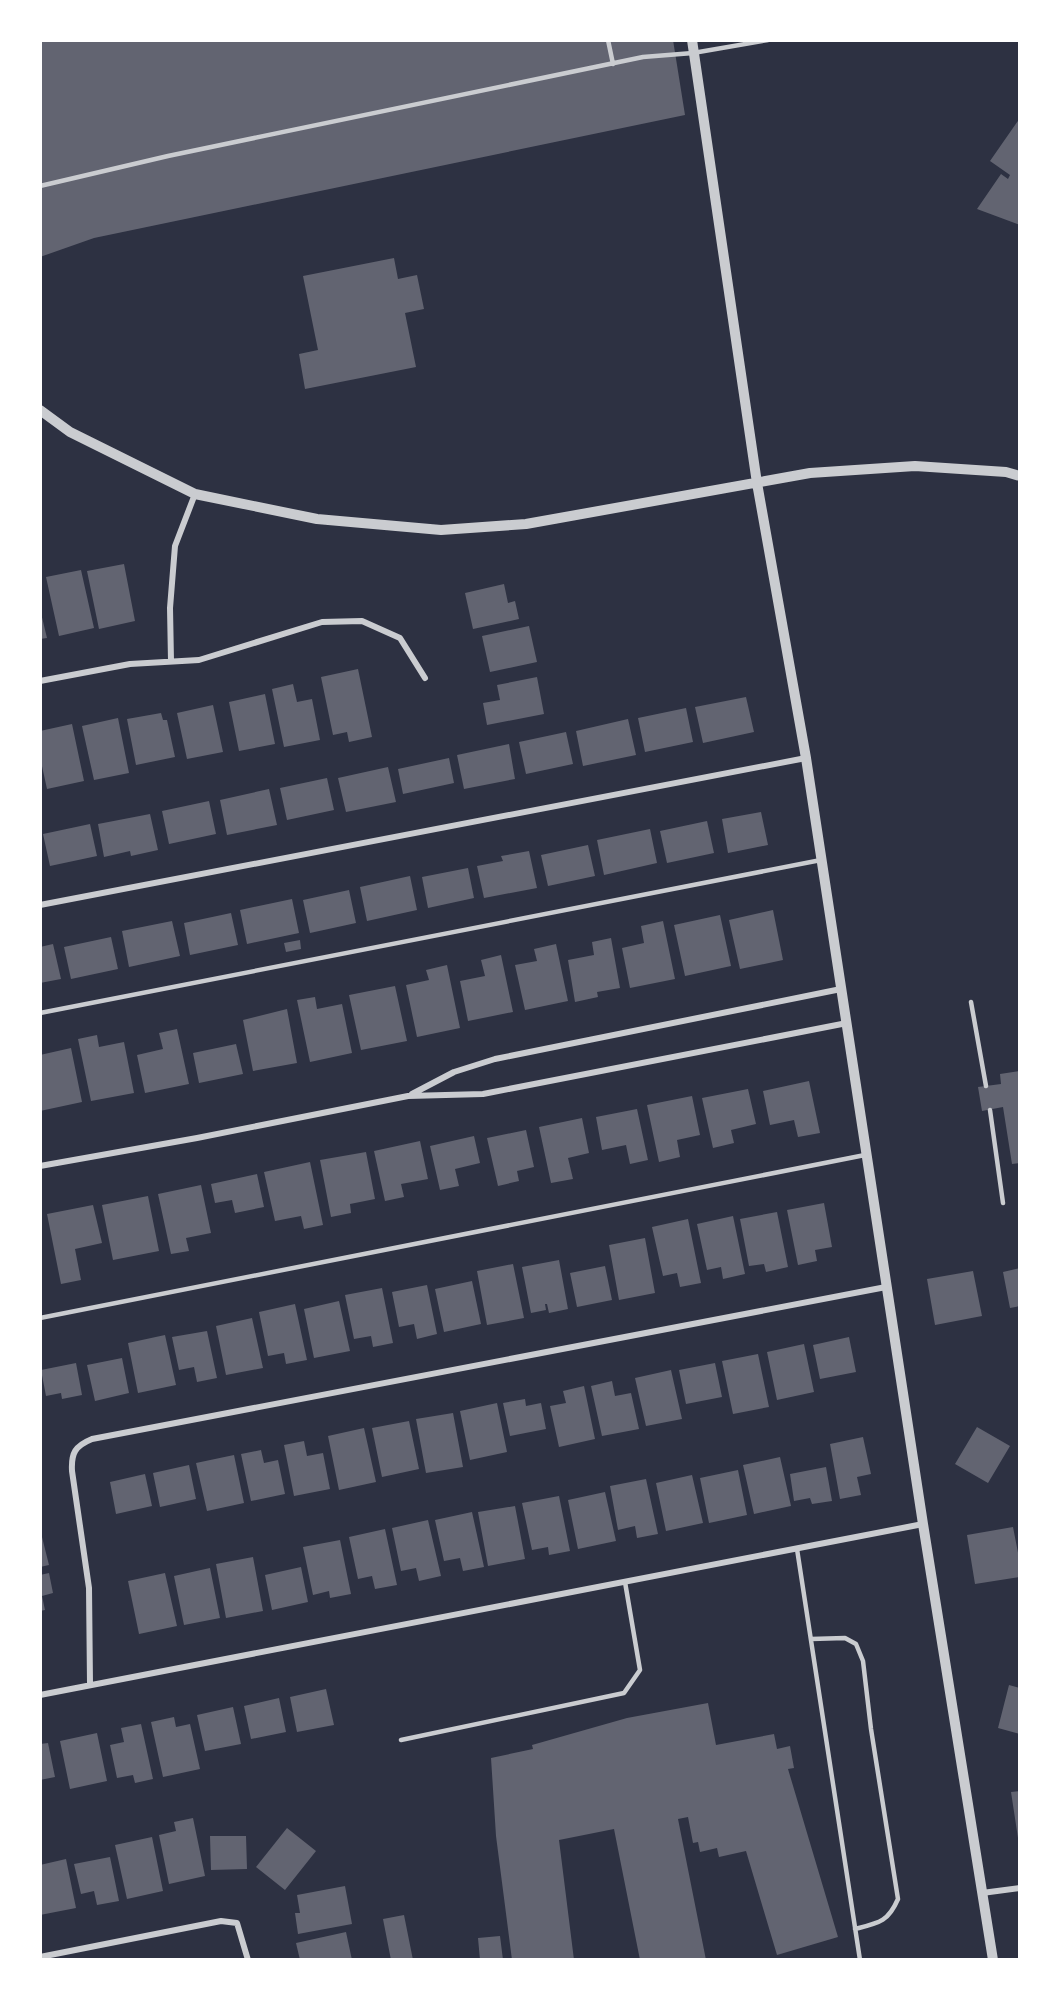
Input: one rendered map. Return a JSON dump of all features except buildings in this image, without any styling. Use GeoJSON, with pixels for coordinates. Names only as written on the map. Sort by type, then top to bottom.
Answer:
{"type":"FeatureCollection","features":[{"type":"Feature","properties":{"kind":"street"},"geometry":{"type":"LineString","coordinates":[[692,40],[758,483],[806,758],[886,1287],[993,1959]]}},
{"type":"Feature","properties":{"kind":"street"},"geometry":{"type":"LineString","coordinates":[[40,410],[70,432],[195,494],[317,519],[441,530],[526,524],[810,473],[915,466],[1006,472],[1020,476]]}},
{"type":"Feature","properties":{"kind":"street"},"geometry":{"type":"LineString","coordinates":[[171,661],[170,608],[175,546],[195,494]]}},
{"type":"Feature","properties":{"kind":"street"},"geometry":{"type":"LineString","coordinates":[[40,681],[130,664],[199,660],[322,622],[362,621],[400,638],[425,678]]}},
{"type":"Feature","properties":{"kind":"street"},"geometry":{"type":"LineString","coordinates":[[40,904],[806,758]]}},
{"type":"Feature","properties":{"kind":"street"},"geometry":{"type":"LineString","coordinates":[[408,1096],[454,1072],[495,1059],[840,989]]}},
{"type":"Feature","properties":{"kind":"street"},"geometry":{"type":"LineString","coordinates":[[40,1166],[197,1138],[408,1096],[483,1094],[847,1023]]}},
{"type":"Feature","properties":{"kind":"street"},"geometry":{"type":"LineString","coordinates":[[90,1684],[89,1588],[72,1458],[75,1448],[92,1438],[886,1287]]}},
{"type":"Feature","properties":{"kind":"street"},"geometry":{"type":"LineString","coordinates":[[40,1695],[923,1524]]}},
{"type":"Feature","properties":{"kind":"street"},"geometry":{"type":"LineString","coordinates":[[982,1893],[1020,1888]]}},
{"type":"Feature","properties":{"kind":"street"},"geometry":{"type":"LineString","coordinates":[[40,1957],[221,1921],[237,1923],[248,1959]]}},
{"type":"Feature","properties":{"kind":"lane"},"geometry":{"type":"LineString","coordinates":[[608,40],[613,64]]}},
{"type":"Feature","properties":{"kind":"lane"},"geometry":{"type":"LineString","coordinates":[[40,186],[168,156],[643,57],[693,53],[768,40]]}},
{"type":"Feature","properties":{"kind":"lane"},"geometry":{"type":"LineString","coordinates":[[40,1013],[821,860]]}},
{"type":"Feature","properties":{"kind":"lane"},"geometry":{"type":"LineString","coordinates":[[971,1002],[986,1086]]}},
{"type":"Feature","properties":{"kind":"lane"},"geometry":{"type":"LineString","coordinates":[[990,1110],[1003,1203]]}},
{"type":"Feature","properties":{"kind":"lane"},"geometry":{"type":"LineString","coordinates":[[40,1318],[867,1155]]}},
{"type":"Feature","properties":{"kind":"lane"},"geometry":{"type":"LineString","coordinates":[[797,1549],[860,1959]]}},
{"type":"Feature","properties":{"kind":"lane"},"geometry":{"type":"LineString","coordinates":[[401,1740],[624,1693],[640,1670],[625,1582]]}},
{"type":"Feature","properties":{"kind":"lane"},"geometry":{"type":"LineString","coordinates":[[811,1639],[845,1638],[856,1644],[863,1661],[897,1899],[891,1915],[874,1924],[855,1929]]}}]}
